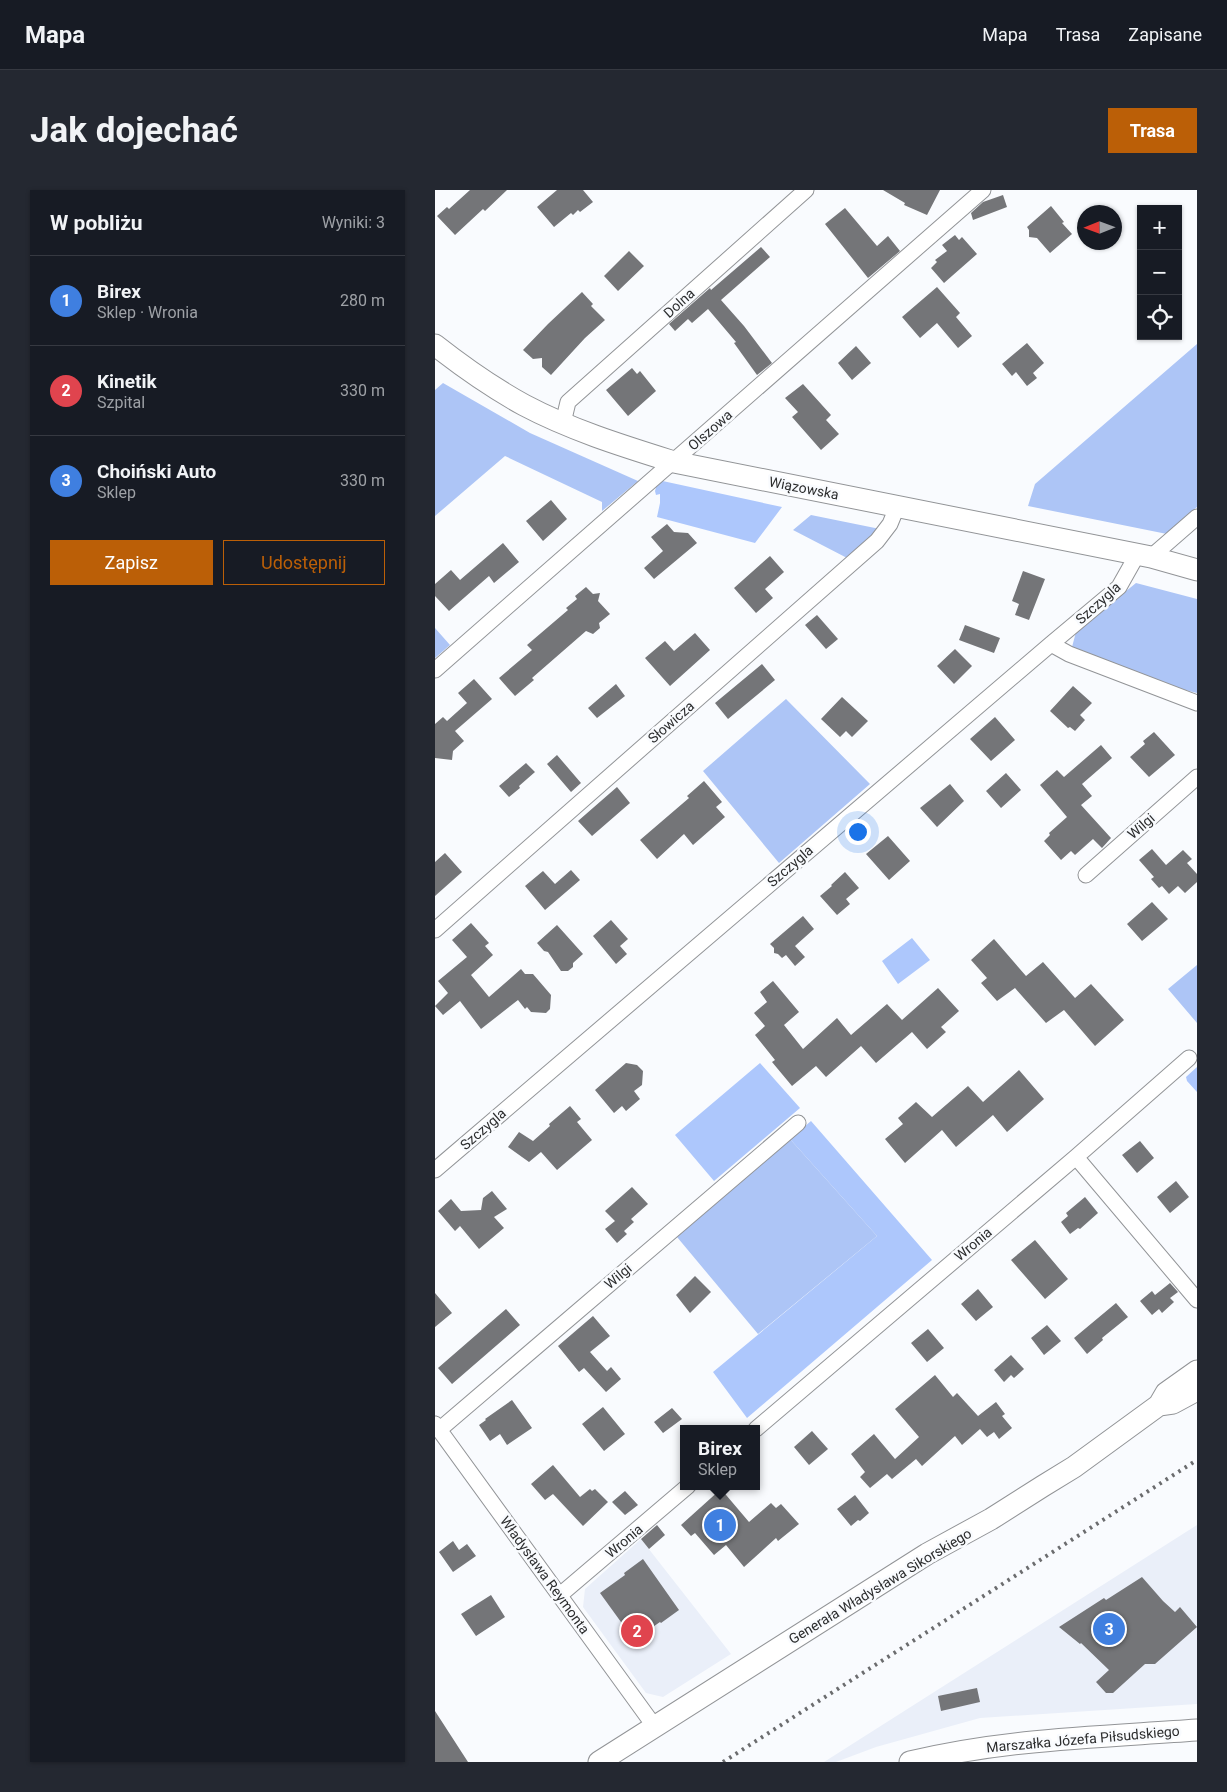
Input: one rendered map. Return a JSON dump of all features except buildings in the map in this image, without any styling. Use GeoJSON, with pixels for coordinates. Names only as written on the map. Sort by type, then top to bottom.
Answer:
{"type":"FeatureCollection","features":[{"type":"Feature","properties":{"kind":"main road","name":"Wiązowska"},"geometry":{"type":"LineString","coordinates":[[435,345],[516,400],[563,423],[618,444],[674,462],[1144,556],[1197,570]]}},
{"type":"Feature","properties":{"kind":"main road","name":"Generała Władysława Sikorskiego"},"geometry":{"type":"LineString","coordinates":[[599,1762],[927,1554],[991,1519],[1051,1482],[1159,1405],[1166,1393],[1197,1371]]}},
{"type":"Feature","properties":{"kind":"main road","name":"Generała Władysława Sikorskiego"},"geometry":{"type":"LineString","coordinates":[[1159,1405],[1173,1403],[1197,1390]]}},
{"type":"Feature","properties":{"kind":"main road","name":"Marszałka Józefa Piłsudskiego"},"geometry":{"type":"LineString","coordinates":[[910,1762],[978,1748],[1041,1741],[1197,1730]]}},
{"type":"Feature","properties":{"kind":"street","name":"Dolna"},"geometry":{"type":"LineString","coordinates":[[563,423],[568,402],[806,190]]}},
{"type":"Feature","properties":{"kind":"street","name":"Olszowa"},"geometry":{"type":"LineString","coordinates":[[435,670],[983,190]]}},
{"type":"Feature","properties":{"kind":"street","name":"Słowicza"},"geometry":{"type":"LineString","coordinates":[[435,930],[877,541],[890,524],[897,507]]}},
{"type":"Feature","properties":{"kind":"street","name":"Szczygla"},"geometry":{"type":"LineString","coordinates":[[435,1170],[1119,587],[1144,556],[1197,517]]}},
{"type":"Feature","properties":{"kind":"street"},"geometry":{"type":"LineString","coordinates":[[1051,644],[1069,654],[1197,703]]}},
{"type":"Feature","properties":{"kind":"street","name":"Wilgi"},"geometry":{"type":"LineString","coordinates":[[1086,875],[1197,777]]}},
{"type":"Feature","properties":{"kind":"street","name":"Wronia"},"geometry":{"type":"LineString","coordinates":[[760,1426],[1076,1157],[1189,1058]]}},
{"type":"Feature","properties":{"kind":"street","name":"Wilgi"},"geometry":{"type":"LineString","coordinates":[[437,1427],[798,1123]]}},
{"type":"Feature","properties":{"kind":"street"},"geometry":{"type":"LineString","coordinates":[[1076,1157],[1197,1300]]}},
{"type":"Feature","properties":{"kind":"street","name":"Władysława Reymonta"},"geometry":{"type":"LineString","coordinates":[[437,1427],[655,1726]]}},
{"type":"Feature","properties":{"kind":"street","name":"Wronia"},"geometry":{"type":"LineString","coordinates":[[560,1595],[683,1490]]}},
{"type":"Feature","properties":{"kind":"shaded area"},"geometry":{"type":"Polygon","coordinates":[[[1197,344],[1197,507],[1167,534],[1028,506],[1035,484],[1197,344]]]}},
{"type":"Feature","properties":{"kind":"shaded area"},"geometry":{"type":"Polygon","coordinates":[[[443,383],[530,433],[638,481],[602,511],[602,502],[505,456],[435,516],[435,390],[443,383]]]}},
{"type":"Feature","properties":{"kind":"shaded area"},"geometry":{"type":"Polygon","coordinates":[[[658,480],[782,507],[755,543],[657,517],[660,494],[656,495],[655,491],[658,480]]]}},
{"type":"Feature","properties":{"kind":"shaded area"},"geometry":{"type":"Polygon","coordinates":[[[811,515],[880,529],[849,559],[793,530],[811,515]]]}},
{"type":"Feature","properties":{"kind":"shaded area"},"geometry":{"type":"Polygon","coordinates":[[[1136,583],[1197,599],[1197,693],[1072,647],[1076,632],[1136,583]]]}},
{"type":"Feature","properties":{"kind":"shaded area"},"geometry":{"type":"Polygon","coordinates":[[[435,628],[450,645],[435,658],[435,628]]]}},
{"type":"Feature","properties":{"kind":"shaded area"},"geometry":{"type":"Polygon","coordinates":[[[786,699],[870,784],[779,863],[703,771],[786,699]]]}},
{"type":"Feature","properties":{"kind":"shaded area"},"geometry":{"type":"Polygon","coordinates":[[[912,938],[930,960],[898,984],[882,961],[912,938]]]}},
{"type":"Feature","properties":{"kind":"shaded area"},"geometry":{"type":"Polygon","coordinates":[[[1197,965],[1197,1023],[1168,989],[1197,965]]]}},
{"type":"Feature","properties":{"kind":"shaded area"},"geometry":{"type":"Polygon","coordinates":[[[760,1063],[800,1108],[714,1181],[675,1135],[760,1063]]]}},
{"type":"Feature","properties":{"kind":"shaded area"},"geometry":{"type":"Polygon","coordinates":[[[1197,1067],[1197,1092],[1187,1081],[1186,1077],[1197,1067]]]}},
{"type":"Feature","properties":{"kind":"shaded area"},"geometry":{"type":"Polygon","coordinates":[[[811,1121],[932,1260],[747,1418],[713,1372],[877,1236],[790,1139],[811,1121]]]}},
{"type":"Feature","properties":{"kind":"shaded area"},"geometry":{"type":"Polygon","coordinates":[[[790,1139],[877,1236],[758,1334],[677,1237],[790,1139]]]}},
{"type":"Feature","properties":{"kind":"shaded area"},"geometry":{"type":"Polygon","coordinates":[[[1197,1525],[1197,1704],[980,1718],[876,1747],[836,1762],[824,1762],[1197,1525]]]}},
{"type":"Feature","properties":{"kind":"shaded area"},"geometry":{"type":"Polygon","coordinates":[[[641,1539],[731,1654],[663,1697],[646,1693],[583,1607],[585,1589],[641,1539]]]}},
{"type":"Feature","properties":{"kind":"railway"},"geometry":{"type":"LineString","coordinates":[[723,1762],[1197,1460]]}},
{"type":"Feature","properties":{"kind":"place","name":"Birex"},"geometry":{"type":"Point","coordinates":[720,1525]}},
{"type":"Feature","properties":{"kind":"place","name":"Choiński Auto"},"geometry":{"type":"Point","coordinates":[1109,1629]}},
{"type":"Feature","properties":{"kind":"place","name":"Kinetik"},"geometry":{"type":"Point","coordinates":[637,1631]}}]}
